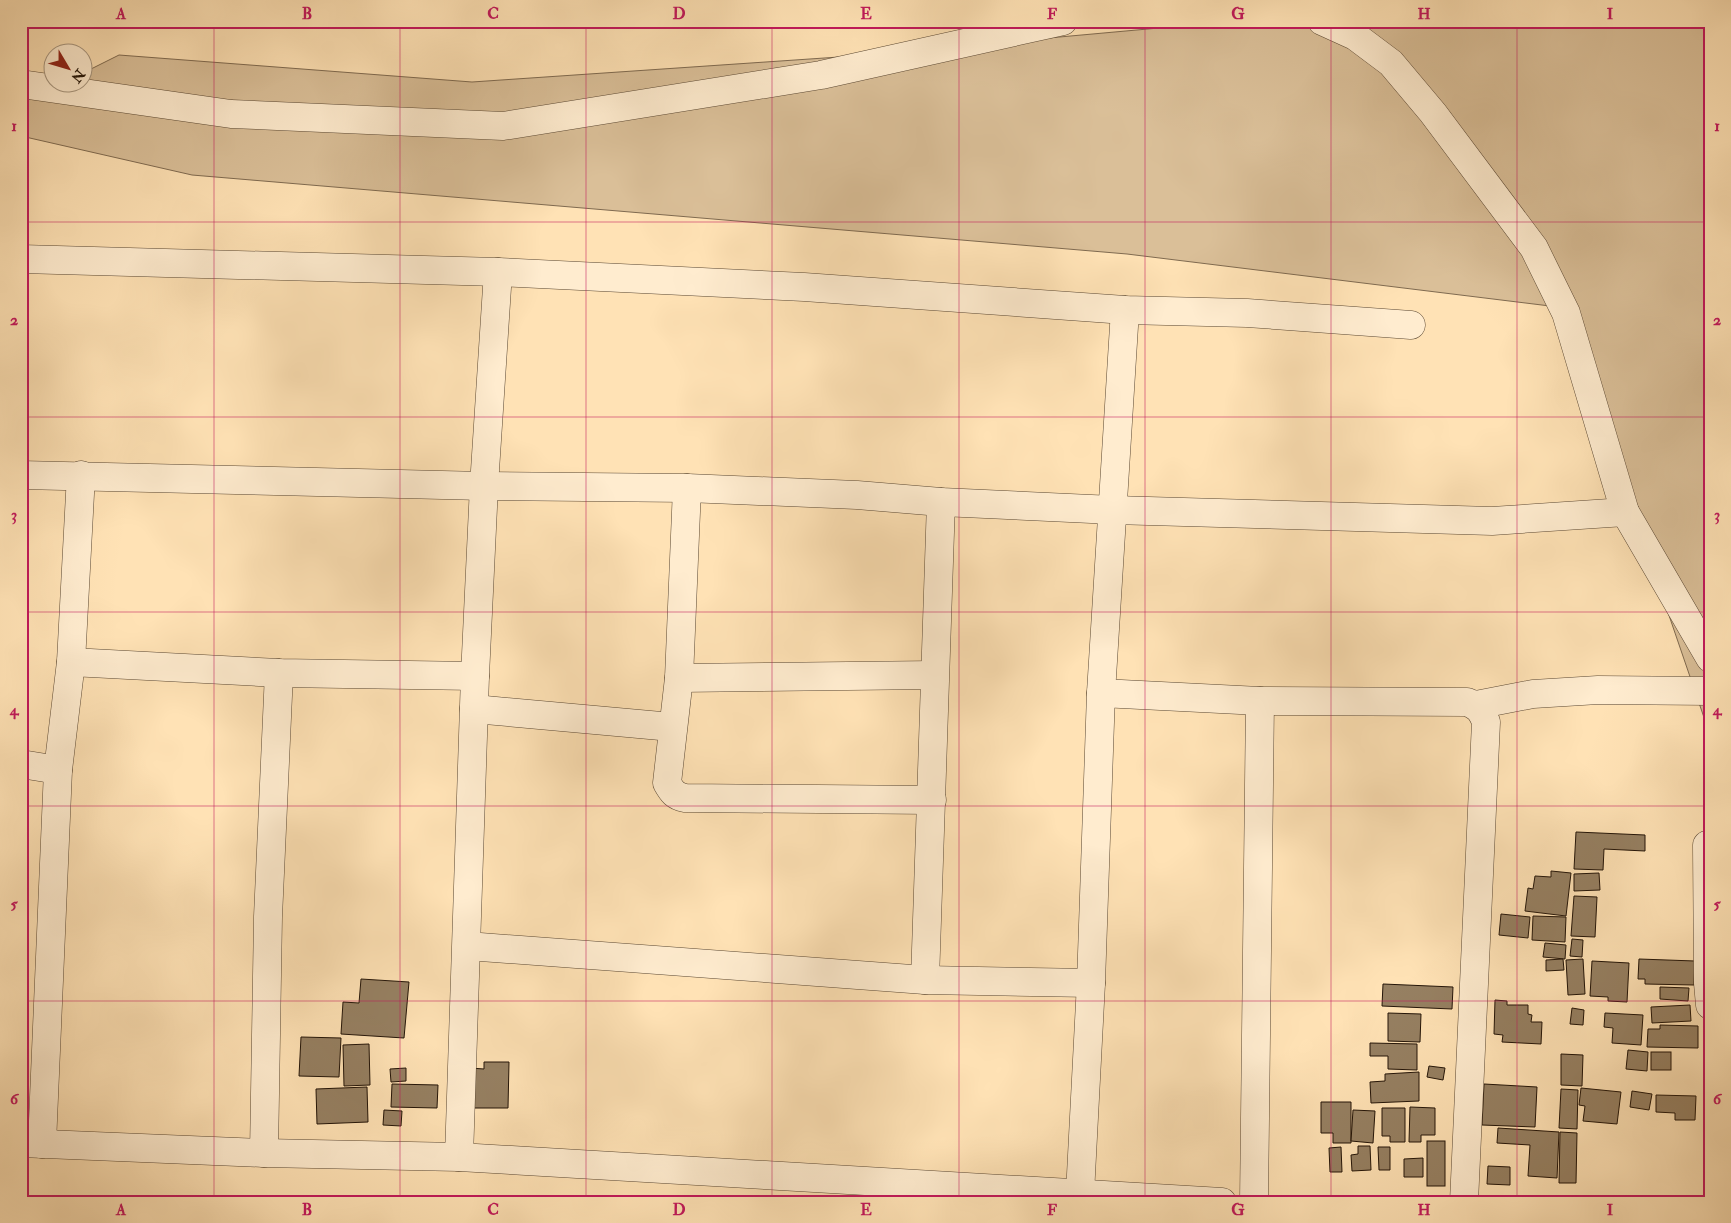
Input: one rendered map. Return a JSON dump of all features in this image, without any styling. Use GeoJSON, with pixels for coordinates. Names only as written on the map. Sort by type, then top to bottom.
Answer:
{"type":"FeatureCollection","features":[{"type":"Feature","properties":{"kind":"street"},"geometry":{"type":"LineString","coordinates":[[21,84],[231,114],[503,126],[821,75],[1063,21]]}},
{"type":"Feature","properties":{"kind":"street"},"geometry":{"type":"LineString","coordinates":[[1322,21],[1355,36],[1390,63],[1433,112],[1534,248],[1566,313],[1625,512],[1710,658]]}},
{"type":"Feature","properties":{"kind":"street"},"geometry":{"type":"LineString","coordinates":[[21,259],[498,272],[804,287],[1126,310],[1247,313],[1411,326]]}},
{"type":"Feature","properties":{"kind":"street"},"geometry":{"type":"LineString","coordinates":[[459,1157],[475,676],[484,486],[498,272]]}},
{"type":"Feature","properties":{"kind":"street"},"geometry":{"type":"LineString","coordinates":[[1080,1194],[1091,983],[1101,692],[1126,310]]}},
{"type":"Feature","properties":{"kind":"street"},"geometry":{"type":"LineString","coordinates":[[21,475],[484,486],[687,488],[857,495],[941,502],[1113,510],[1492,521],[1625,512]]}},
{"type":"Feature","properties":{"kind":"street"},"geometry":{"type":"LineString","coordinates":[[81,475],[71,662],[58,770],[32,1144],[264,1153],[459,1157],[1222,1202]]}},
{"type":"Feature","properties":{"kind":"street"},"geometry":{"type":"LineString","coordinates":[[687,488],[679,678],[672,726],[667,783],[672,792],[678,796],[932,800]]}},
{"type":"Feature","properties":{"kind":"street"},"geometry":{"type":"LineString","coordinates":[[925,980],[941,502]]}},
{"type":"Feature","properties":{"kind":"street"},"geometry":{"type":"LineString","coordinates":[[71,662],[280,673],[475,676]]}},
{"type":"Feature","properties":{"kind":"street"},"geometry":{"type":"LineString","coordinates":[[264,1153],[268,917],[280,673]]}},
{"type":"Feature","properties":{"kind":"street"},"geometry":{"type":"LineString","coordinates":[[679,678],[934,675]]}},
{"type":"Feature","properties":{"kind":"street"},"geometry":{"type":"LineString","coordinates":[[1101,692],[1260,701],[1467,702],[1476,705],[1534,694],[1598,690],[1710,691]]}},
{"type":"Feature","properties":{"kind":"street"},"geometry":{"type":"LineString","coordinates":[[1254,1202],[1260,701]]}},
{"type":"Feature","properties":{"kind":"street"},"geometry":{"type":"LineString","coordinates":[[1464,1202],[1486,722],[1483,713],[1476,705]]}},
{"type":"Feature","properties":{"kind":"street"},"geometry":{"type":"LineString","coordinates":[[474,709],[672,726]]}},
{"type":"Feature","properties":{"kind":"street"},"geometry":{"type":"LineString","coordinates":[[21,764],[58,770]]}},
{"type":"Feature","properties":{"kind":"street"},"geometry":{"type":"LineString","coordinates":[[1707,845],[1709,990]]}},
{"type":"Feature","properties":{"kind":"street"},"geometry":{"type":"LineString","coordinates":[[467,946],[925,980],[1091,983]]}},
{"type":"Feature","properties":{"kind":"shaded area"},"geometry":{"type":"Polygon","coordinates":[[[1236,21],[1710,21],[1710,735],[1650,560],[1558,307],[1127,254],[192,175],[21,136],[21,103],[44,92],[92,92],[92,68],[119,55],[472,82],[839,57],[1236,21]]]}},
{"type":"Feature","properties":{"kind":"building"},"geometry":{"type":"Polygon","coordinates":[[[1576,832],[1645,835],[1645,851],[1604,849],[1603,870],[1574,869],[1576,832]]]}},
{"type":"Feature","properties":{"kind":"building"},"geometry":{"type":"Polygon","coordinates":[[[1551,871],[1571,873],[1566,916],[1525,911],[1528,888],[1533,889],[1535,876],[1551,877],[1551,871]]]}},
{"type":"Feature","properties":{"kind":"building"},"geometry":{"type":"Polygon","coordinates":[[[1599,873],[1600,890],[1574,891],[1574,874],[1599,873]]]}},
{"type":"Feature","properties":{"kind":"building"},"geometry":{"type":"Polygon","coordinates":[[[1574,896],[1597,897],[1595,937],[1571,936],[1574,896]]]}},
{"type":"Feature","properties":{"kind":"building"},"geometry":{"type":"Polygon","coordinates":[[[1501,914],[1530,917],[1528,938],[1499,935],[1501,914]]]}},
{"type":"Feature","properties":{"kind":"building"},"geometry":{"type":"Polygon","coordinates":[[[1533,916],[1566,917],[1565,942],[1532,940],[1533,916]]]}},
{"type":"Feature","properties":{"kind":"building"},"geometry":{"type":"Polygon","coordinates":[[[1572,939],[1583,940],[1582,957],[1570,956],[1572,939]]]}},
{"type":"Feature","properties":{"kind":"building"},"geometry":{"type":"Polygon","coordinates":[[[1545,943],[1566,945],[1565,959],[1543,957],[1545,943]]]}},
{"type":"Feature","properties":{"kind":"building"},"geometry":{"type":"Polygon","coordinates":[[[1563,959],[1564,970],[1546,971],[1546,960],[1563,959]]]}},
{"type":"Feature","properties":{"kind":"building"},"geometry":{"type":"Polygon","coordinates":[[[1583,959],[1585,994],[1568,995],[1566,960],[1583,959]]]}},
{"type":"Feature","properties":{"kind":"building"},"geometry":{"type":"Polygon","coordinates":[[[1639,959],[1695,961],[1694,985],[1645,984],[1645,979],[1638,979],[1639,959]]]}},
{"type":"Feature","properties":{"kind":"building"},"geometry":{"type":"Polygon","coordinates":[[[1592,961],[1629,963],[1627,1002],[1608,1001],[1608,997],[1590,996],[1592,961]]]}},
{"type":"Feature","properties":{"kind":"building"},"geometry":{"type":"Polygon","coordinates":[[[361,979],[409,982],[404,1038],[341,1034],[343,1002],[359,1003],[361,979]]]}},
{"type":"Feature","properties":{"kind":"building"},"geometry":{"type":"Polygon","coordinates":[[[1383,984],[1453,987],[1452,1009],[1382,1006],[1383,984]]]}},
{"type":"Feature","properties":{"kind":"building"},"geometry":{"type":"Polygon","coordinates":[[[1660,987],[1689,988],[1688,1001],[1660,999],[1660,987]]]}},
{"type":"Feature","properties":{"kind":"building"},"geometry":{"type":"Polygon","coordinates":[[[1495,1000],[1507,1001],[1507,1005],[1528,1005],[1528,1014],[1532,1015],[1531,1022],[1542,1022],[1541,1044],[1502,1042],[1503,1035],[1494,1034],[1495,1000]]]}},
{"type":"Feature","properties":{"kind":"building"},"geometry":{"type":"Polygon","coordinates":[[[1690,1005],[1691,1021],[1652,1023],[1651,1007],[1690,1005]]]}},
{"type":"Feature","properties":{"kind":"building"},"geometry":{"type":"Polygon","coordinates":[[[1572,1008],[1584,1010],[1583,1025],[1570,1024],[1572,1008]]]}},
{"type":"Feature","properties":{"kind":"building"},"geometry":{"type":"Polygon","coordinates":[[[1388,1013],[1421,1014],[1420,1042],[1388,1041],[1388,1013]]]}},
{"type":"Feature","properties":{"kind":"building"},"geometry":{"type":"Polygon","coordinates":[[[1605,1013],[1643,1015],[1641,1045],[1612,1043],[1613,1028],[1604,1027],[1605,1013]]]}},
{"type":"Feature","properties":{"kind":"building"},"geometry":{"type":"Polygon","coordinates":[[[1660,1025],[1698,1026],[1698,1048],[1647,1047],[1648,1029],[1660,1029],[1660,1025]]]}},
{"type":"Feature","properties":{"kind":"building"},"geometry":{"type":"Polygon","coordinates":[[[301,1037],[341,1038],[339,1077],[299,1076],[301,1037]]]}},
{"type":"Feature","properties":{"kind":"building"},"geometry":{"type":"Polygon","coordinates":[[[1370,1043],[1417,1044],[1417,1070],[1388,1069],[1388,1056],[1370,1056],[1370,1043]]]}},
{"type":"Feature","properties":{"kind":"building"},"geometry":{"type":"Polygon","coordinates":[[[369,1044],[370,1085],[344,1086],[343,1045],[369,1044]]]}},
{"type":"Feature","properties":{"kind":"building"},"geometry":{"type":"Polygon","coordinates":[[[1628,1050],[1648,1052],[1647,1071],[1626,1069],[1628,1050]]]}},
{"type":"Feature","properties":{"kind":"building"},"geometry":{"type":"Polygon","coordinates":[[[1651,1052],[1671,1052],[1671,1070],[1651,1070],[1651,1052]]]}},
{"type":"Feature","properties":{"kind":"building"},"geometry":{"type":"Polygon","coordinates":[[[1561,1054],[1583,1055],[1582,1086],[1561,1085],[1561,1054]]]}},
{"type":"Feature","properties":{"kind":"building"},"geometry":{"type":"Polygon","coordinates":[[[484,1062],[509,1062],[508,1108],[468,1108],[470,1068],[484,1069],[484,1062]]]}},
{"type":"Feature","properties":{"kind":"building"},"geometry":{"type":"Polygon","coordinates":[[[1429,1066],[1445,1068],[1443,1080],[1427,1077],[1429,1066]]]}},
{"type":"Feature","properties":{"kind":"building"},"geometry":{"type":"Polygon","coordinates":[[[406,1068],[406,1081],[391,1082],[390,1069],[406,1068]]]}},
{"type":"Feature","properties":{"kind":"building"},"geometry":{"type":"Polygon","coordinates":[[[1419,1072],[1419,1101],[1371,1103],[1370,1082],[1385,1081],[1385,1074],[1419,1072]]]}},
{"type":"Feature","properties":{"kind":"building"},"geometry":{"type":"Polygon","coordinates":[[[392,1084],[438,1085],[437,1108],[391,1107],[392,1084]]]}},
{"type":"Feature","properties":{"kind":"building"},"geometry":{"type":"Polygon","coordinates":[[[1484,1084],[1537,1087],[1535,1127],[1482,1125],[1484,1084]]]}},
{"type":"Feature","properties":{"kind":"building"},"geometry":{"type":"Polygon","coordinates":[[[367,1087],[368,1122],[317,1124],[316,1089],[367,1087]]]}},
{"type":"Feature","properties":{"kind":"building"},"geometry":{"type":"Polygon","coordinates":[[[1581,1088],[1621,1092],[1617,1124],[1583,1121],[1585,1106],[1579,1105],[1581,1088]]]}},
{"type":"Feature","properties":{"kind":"building"},"geometry":{"type":"Polygon","coordinates":[[[1561,1089],[1578,1090],[1577,1129],[1559,1128],[1561,1089]]]}},
{"type":"Feature","properties":{"kind":"building"},"geometry":{"type":"Polygon","coordinates":[[[1632,1091],[1652,1094],[1649,1110],[1630,1107],[1632,1091]]]}},
{"type":"Feature","properties":{"kind":"building"},"geometry":{"type":"Polygon","coordinates":[[[1656,1095],[1696,1096],[1695,1120],[1675,1120],[1675,1113],[1656,1112],[1656,1095]]]}},
{"type":"Feature","properties":{"kind":"building"},"geometry":{"type":"Polygon","coordinates":[[[1321,1102],[1351,1102],[1351,1143],[1333,1143],[1333,1133],[1321,1133],[1321,1102]]]}},
{"type":"Feature","properties":{"kind":"building"},"geometry":{"type":"Polygon","coordinates":[[[1410,1107],[1435,1108],[1435,1135],[1421,1135],[1421,1142],[1409,1142],[1410,1107]]]}},
{"type":"Feature","properties":{"kind":"building"},"geometry":{"type":"Polygon","coordinates":[[[1382,1108],[1405,1108],[1405,1142],[1390,1142],[1390,1136],[1382,1136],[1382,1108]]]}},
{"type":"Feature","properties":{"kind":"building"},"geometry":{"type":"Polygon","coordinates":[[[384,1110],[402,1111],[401,1126],[383,1125],[384,1110]]]}},
{"type":"Feature","properties":{"kind":"building"},"geometry":{"type":"Polygon","coordinates":[[[1353,1110],[1375,1111],[1373,1143],[1351,1141],[1353,1110]]]}},
{"type":"Feature","properties":{"kind":"building"},"geometry":{"type":"Polygon","coordinates":[[[1498,1128],[1559,1132],[1557,1178],[1528,1176],[1530,1145],[1497,1143],[1498,1128]]]}},
{"type":"Feature","properties":{"kind":"building"},"geometry":{"type":"Polygon","coordinates":[[[1560,1132],[1577,1133],[1576,1183],[1559,1183],[1560,1132]]]}},
{"type":"Feature","properties":{"kind":"building"},"geometry":{"type":"Polygon","coordinates":[[[1427,1141],[1445,1141],[1445,1186],[1427,1186],[1427,1141]]]}},
{"type":"Feature","properties":{"kind":"building"},"geometry":{"type":"Polygon","coordinates":[[[1358,1146],[1370,1146],[1371,1170],[1352,1171],[1351,1155],[1358,1154],[1358,1146]]]}},
{"type":"Feature","properties":{"kind":"building"},"geometry":{"type":"Polygon","coordinates":[[[1341,1147],[1342,1172],[1330,1172],[1329,1148],[1341,1147]]]}},
{"type":"Feature","properties":{"kind":"building"},"geometry":{"type":"Polygon","coordinates":[[[1378,1147],[1390,1147],[1390,1170],[1379,1170],[1378,1147]]]}},
{"type":"Feature","properties":{"kind":"building"},"geometry":{"type":"Polygon","coordinates":[[[1423,1158],[1423,1177],[1404,1177],[1404,1159],[1423,1158]]]}},
{"type":"Feature","properties":{"kind":"building"},"geometry":{"type":"Polygon","coordinates":[[[1488,1166],[1510,1167],[1510,1185],[1487,1184],[1488,1166]]]}}]}
